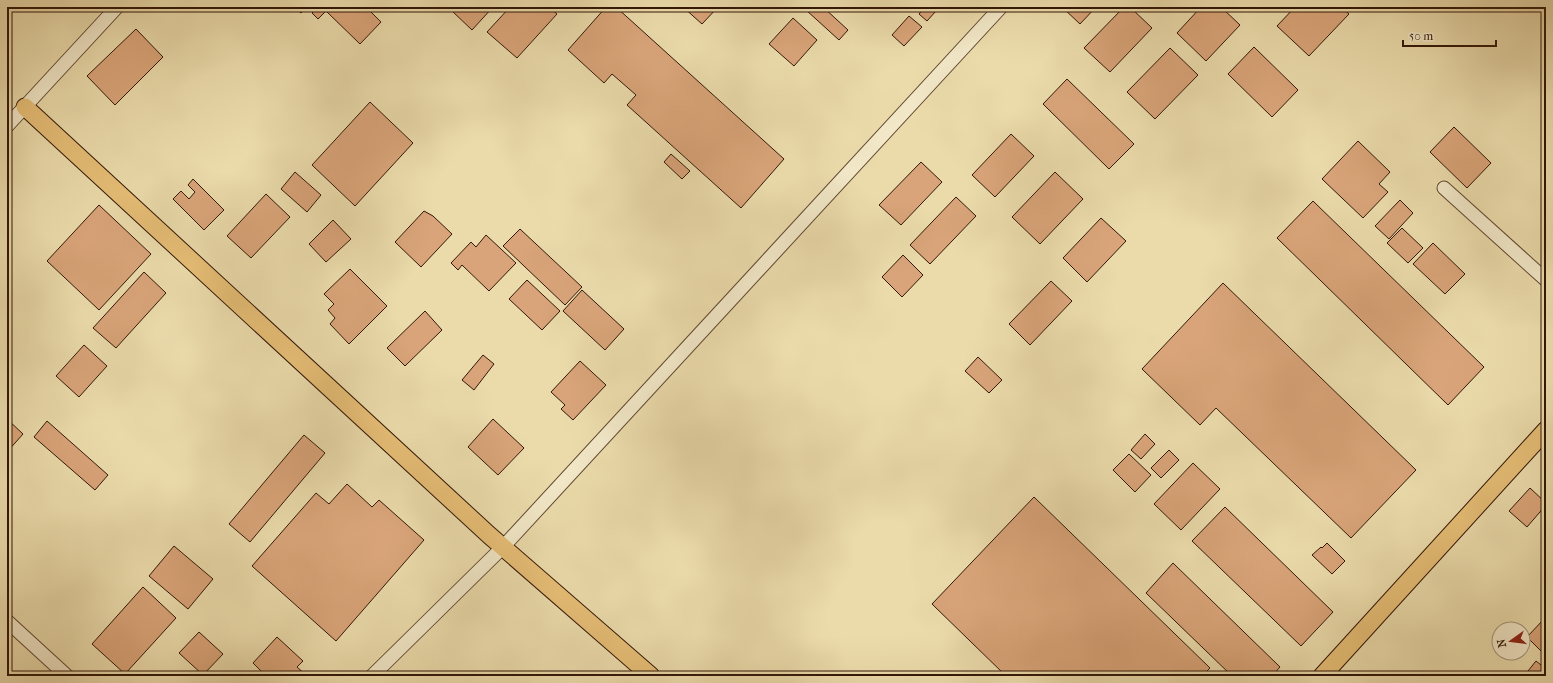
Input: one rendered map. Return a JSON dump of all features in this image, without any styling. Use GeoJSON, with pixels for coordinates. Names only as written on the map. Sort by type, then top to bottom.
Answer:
{"type":"FeatureCollection","features":[{"type":"Feature","properties":{"kind":"main road"},"geometry":{"type":"LineString","coordinates":[[25,107],[503,547],[651,676]]}},
{"type":"Feature","properties":{"kind":"main road"},"geometry":{"type":"LineString","coordinates":[[1322,676],[1545,433]]}},
{"type":"Feature","properties":{"kind":"street"},"geometry":{"type":"LineString","coordinates":[[7,126],[117,7]]}},
{"type":"Feature","properties":{"kind":"street"},"geometry":{"type":"LineString","coordinates":[[372,676],[503,547],[1001,7]]}},
{"type":"Feature","properties":{"kind":"street"},"geometry":{"type":"LineString","coordinates":[[1444,188],[1546,280]]}},
{"type":"Feature","properties":{"kind":"street"},"geometry":{"type":"LineString","coordinates":[[7,622],[67,676]]}},
{"type":"Feature","properties":{"kind":"building"},"geometry":{"type":"Polygon","coordinates":[[[294,7],[307,7],[301,13],[294,7]]]}},
{"type":"Feature","properties":{"kind":"building"},"geometry":{"type":"Polygon","coordinates":[[[318,7],[366,7],[381,22],[360,44],[326,11],[318,19],[312,13],[318,7]]]}},
{"type":"Feature","properties":{"kind":"building"},"geometry":{"type":"Polygon","coordinates":[[[456,7],[493,7],[472,30],[452,11],[456,7]]]}},
{"type":"Feature","properties":{"kind":"building"},"geometry":{"type":"Polygon","coordinates":[[[510,7],[549,7],[557,14],[517,58],[487,32],[510,7]]]}},
{"type":"Feature","properties":{"kind":"building"},"geometry":{"type":"Polygon","coordinates":[[[606,7],[616,7],[784,159],[741,208],[627,105],[636,95],[612,74],[604,83],[568,50],[606,7]]]}},
{"type":"Feature","properties":{"kind":"building"},"geometry":{"type":"Polygon","coordinates":[[[683,7],[718,7],[702,24],[683,7]]]}},
{"type":"Feature","properties":{"kind":"building"},"geometry":{"type":"Polygon","coordinates":[[[809,7],[823,7],[848,30],[839,40],[806,10],[809,7]]]}},
{"type":"Feature","properties":{"kind":"building"},"geometry":{"type":"Polygon","coordinates":[[[925,7],[931,7],[936,11],[927,21],[919,14],[925,7]]]}},
{"type":"Feature","properties":{"kind":"building"},"geometry":{"type":"Polygon","coordinates":[[[1062,7],[1096,7],[1080,24],[1062,7]]]}},
{"type":"Feature","properties":{"kind":"building"},"geometry":{"type":"Polygon","coordinates":[[[1124,7],[1130,7],[1152,28],[1110,72],[1084,48],[1124,7]]]}},
{"type":"Feature","properties":{"kind":"building"},"geometry":{"type":"Polygon","coordinates":[[[1201,7],[1221,7],[1240,25],[1206,61],[1177,33],[1201,7]]]}},
{"type":"Feature","properties":{"kind":"building"},"geometry":{"type":"Polygon","coordinates":[[[1295,7],[1341,7],[1349,14],[1309,56],[1277,26],[1295,7]]]}},
{"type":"Feature","properties":{"kind":"building"},"geometry":{"type":"Polygon","coordinates":[[[909,16],[922,27],[904,46],[892,35],[909,16]]]}},
{"type":"Feature","properties":{"kind":"building"},"geometry":{"type":"Polygon","coordinates":[[[793,18],[817,40],[794,66],[769,44],[793,18]]]}},
{"type":"Feature","properties":{"kind":"building"},"geometry":{"type":"Polygon","coordinates":[[[136,29],[163,57],[115,105],[87,76],[136,29]]]}},
{"type":"Feature","properties":{"kind":"building"},"geometry":{"type":"Polygon","coordinates":[[[1254,47],[1298,90],[1272,117],[1228,74],[1254,47]]]}},
{"type":"Feature","properties":{"kind":"building"},"geometry":{"type":"Polygon","coordinates":[[[1170,48],[1198,75],[1155,119],[1127,92],[1170,48]]]}},
{"type":"Feature","properties":{"kind":"building"},"geometry":{"type":"Polygon","coordinates":[[[1067,79],[1134,144],[1109,169],[1043,104],[1067,79]]]}},
{"type":"Feature","properties":{"kind":"building"},"geometry":{"type":"Polygon","coordinates":[[[370,102],[413,143],[355,206],[312,165],[370,102]]]}},
{"type":"Feature","properties":{"kind":"building"},"geometry":{"type":"Polygon","coordinates":[[[1454,127],[1491,163],[1467,188],[1430,152],[1454,127]]]}},
{"type":"Feature","properties":{"kind":"building"},"geometry":{"type":"Polygon","coordinates":[[[1011,134],[1034,156],[995,197],[972,175],[1011,134]]]}},
{"type":"Feature","properties":{"kind":"building"},"geometry":{"type":"Polygon","coordinates":[[[1358,141],[1390,172],[1379,184],[1388,192],[1363,218],[1322,179],[1358,141]]]}},
{"type":"Feature","properties":{"kind":"building"},"geometry":{"type":"Polygon","coordinates":[[[671,154],[690,171],[682,179],[664,162],[671,154]]]}},
{"type":"Feature","properties":{"kind":"building"},"geometry":{"type":"Polygon","coordinates":[[[921,162],[942,182],[901,225],[879,205],[921,162]]]}},
{"type":"Feature","properties":{"kind":"building"},"geometry":{"type":"Polygon","coordinates":[[[295,172],[321,195],[307,212],[281,189],[295,172]]]}},
{"type":"Feature","properties":{"kind":"building"},"geometry":{"type":"Polygon","coordinates":[[[1055,172],[1083,199],[1040,244],[1012,217],[1055,172]]]}},
{"type":"Feature","properties":{"kind":"building"},"geometry":{"type":"Polygon","coordinates":[[[193,179],[224,210],[204,230],[173,199],[181,191],[189,199],[195,192],[188,185],[193,179]]]}},
{"type":"Feature","properties":{"kind":"building"},"geometry":{"type":"Polygon","coordinates":[[[266,194],[290,217],[251,258],[227,236],[266,194]]]}},
{"type":"Feature","properties":{"kind":"building"},"geometry":{"type":"Polygon","coordinates":[[[956,197],[976,216],[930,264],[910,245],[956,197]]]}},
{"type":"Feature","properties":{"kind":"building"},"geometry":{"type":"Polygon","coordinates":[[[1400,200],[1413,213],[1389,239],[1375,226],[1400,200]]]}},
{"type":"Feature","properties":{"kind":"building"},"geometry":{"type":"Polygon","coordinates":[[[1313,201],[1484,367],[1448,405],[1277,238],[1313,201]]]}},
{"type":"Feature","properties":{"kind":"building"},"geometry":{"type":"Polygon","coordinates":[[[99,205],[151,254],[99,310],[47,261],[99,205]]]}},
{"type":"Feature","properties":{"kind":"building"},"geometry":{"type":"Polygon","coordinates":[[[424,211],[433,216],[452,234],[421,267],[395,242],[424,211]]]}},
{"type":"Feature","properties":{"kind":"building"},"geometry":{"type":"Polygon","coordinates":[[[1101,218],[1126,241],[1087,282],[1063,258],[1101,218]]]}},
{"type":"Feature","properties":{"kind":"building"},"geometry":{"type":"Polygon","coordinates":[[[333,220],[351,239],[326,262],[309,244],[333,220]]]}},
{"type":"Feature","properties":{"kind":"building"},"geometry":{"type":"Polygon","coordinates":[[[1402,228],[1423,248],[1408,263],[1387,243],[1402,228]]]}},
{"type":"Feature","properties":{"kind":"building"},"geometry":{"type":"Polygon","coordinates":[[[520,229],[582,287],[565,305],[503,246],[520,229]]]}},
{"type":"Feature","properties":{"kind":"building"},"geometry":{"type":"Polygon","coordinates":[[[486,235],[516,263],[489,291],[462,265],[458,270],[451,263],[471,242],[476,247],[486,235]]]}},
{"type":"Feature","properties":{"kind":"building"},"geometry":{"type":"Polygon","coordinates":[[[1433,243],[1465,274],[1445,294],[1413,264],[1433,243]]]}},
{"type":"Feature","properties":{"kind":"building"},"geometry":{"type":"Polygon","coordinates":[[[903,255],[923,275],[902,297],[882,277],[903,255]]]}},
{"type":"Feature","properties":{"kind":"building"},"geometry":{"type":"Polygon","coordinates":[[[350,269],[387,306],[349,344],[330,324],[335,318],[328,310],[334,304],[324,294],[350,269]]]}},
{"type":"Feature","properties":{"kind":"building"},"geometry":{"type":"Polygon","coordinates":[[[144,272],[166,293],[116,348],[93,328],[144,272]]]}},
{"type":"Feature","properties":{"kind":"building"},"geometry":{"type":"Polygon","coordinates":[[[527,280],[560,311],[542,330],[509,299],[527,280]]]}},
{"type":"Feature","properties":{"kind":"building"},"geometry":{"type":"Polygon","coordinates":[[[1051,281],[1072,301],[1030,345],[1009,324],[1051,281]]]}},
{"type":"Feature","properties":{"kind":"building"},"geometry":{"type":"Polygon","coordinates":[[[1223,283],[1416,470],[1351,538],[1216,408],[1200,425],[1142,369],[1223,283]]]}},
{"type":"Feature","properties":{"kind":"building"},"geometry":{"type":"Polygon","coordinates":[[[582,290],[624,329],[605,350],[563,311],[582,290]]]}},
{"type":"Feature","properties":{"kind":"building"},"geometry":{"type":"Polygon","coordinates":[[[425,311],[442,330],[405,366],[387,348],[425,311]]]}},
{"type":"Feature","properties":{"kind":"building"},"geometry":{"type":"Polygon","coordinates":[[[84,345],[107,366],[79,397],[56,376],[84,345]]]}},
{"type":"Feature","properties":{"kind":"building"},"geometry":{"type":"Polygon","coordinates":[[[483,355],[494,364],[474,390],[462,380],[483,355]]]}},
{"type":"Feature","properties":{"kind":"building"},"geometry":{"type":"Polygon","coordinates":[[[978,357],[1002,380],[989,393],[965,371],[978,357]]]}},
{"type":"Feature","properties":{"kind":"building"},"geometry":{"type":"Polygon","coordinates":[[[580,361],[606,385],[573,420],[561,409],[565,405],[551,392],[580,361]]]}},
{"type":"Feature","properties":{"kind":"building"},"geometry":{"type":"Polygon","coordinates":[[[7,419],[23,434],[7,452],[7,419]]]}},
{"type":"Feature","properties":{"kind":"building"},"geometry":{"type":"Polygon","coordinates":[[[493,419],[524,448],[498,475],[468,447],[493,419]]]}},
{"type":"Feature","properties":{"kind":"building"},"geometry":{"type":"Polygon","coordinates":[[[47,421],[108,475],[95,490],[34,437],[47,421]]]}},
{"type":"Feature","properties":{"kind":"building"},"geometry":{"type":"Polygon","coordinates":[[[1145,434],[1155,444],[1141,459],[1131,450],[1145,434]]]}},
{"type":"Feature","properties":{"kind":"building"},"geometry":{"type":"Polygon","coordinates":[[[304,435],[325,453],[250,542],[229,524],[304,435]]]}},
{"type":"Feature","properties":{"kind":"building"},"geometry":{"type":"Polygon","coordinates":[[[1169,450],[1179,460],[1161,478],[1151,468],[1169,450]]]}},
{"type":"Feature","properties":{"kind":"building"},"geometry":{"type":"Polygon","coordinates":[[[1129,454],[1151,475],[1135,492],[1113,470],[1129,454]]]}},
{"type":"Feature","properties":{"kind":"building"},"geometry":{"type":"Polygon","coordinates":[[[1193,463],[1220,489],[1181,530],[1154,504],[1193,463]]]}},
{"type":"Feature","properties":{"kind":"building"},"geometry":{"type":"Polygon","coordinates":[[[347,484],[372,507],[379,500],[424,540],[336,641],[252,566],[316,493],[329,504],[347,484]]]}},
{"type":"Feature","properties":{"kind":"building"},"geometry":{"type":"Polygon","coordinates":[[[1530,488],[1546,503],[1546,505],[1527,527],[1509,511],[1530,488]]]}},
{"type":"Feature","properties":{"kind":"building"},"geometry":{"type":"Polygon","coordinates":[[[1034,497],[1210,668],[1202,676],[1006,676],[932,604],[1034,497]]]}},
{"type":"Feature","properties":{"kind":"building"},"geometry":{"type":"Polygon","coordinates":[[[1225,507],[1333,612],[1301,646],[1192,541],[1225,507]]]}},
{"type":"Feature","properties":{"kind":"building"},"geometry":{"type":"Polygon","coordinates":[[[1327,543],[1345,561],[1332,574],[1312,555],[1327,543]]]}},
{"type":"Feature","properties":{"kind":"building"},"geometry":{"type":"Polygon","coordinates":[[[174,546],[213,579],[188,609],[149,576],[174,546]]]}},
{"type":"Feature","properties":{"kind":"building"},"geometry":{"type":"Polygon","coordinates":[[[1173,563],[1280,667],[1272,676],[1232,676],[1146,593],[1173,563]]]}},
{"type":"Feature","properties":{"kind":"building"},"geometry":{"type":"Polygon","coordinates":[[[143,587],[176,618],[125,674],[92,644],[143,587]]]}},
{"type":"Feature","properties":{"kind":"building"},"geometry":{"type":"Polygon","coordinates":[[[1544,619],[1546,621],[1546,656],[1531,641],[1531,633],[1544,619]]]}},
{"type":"Feature","properties":{"kind":"building"},"geometry":{"type":"Polygon","coordinates":[[[199,632],[223,654],[203,675],[179,653],[199,632]]]}},
{"type":"Feature","properties":{"kind":"building"},"geometry":{"type":"Polygon","coordinates":[[[277,637],[303,661],[297,667],[307,676],[266,676],[253,663],[277,637]]]}},
{"type":"Feature","properties":{"kind":"building"},"geometry":{"type":"Polygon","coordinates":[[[1536,661],[1546,669],[1546,676],[1524,676],[1536,661]]]}}]}
